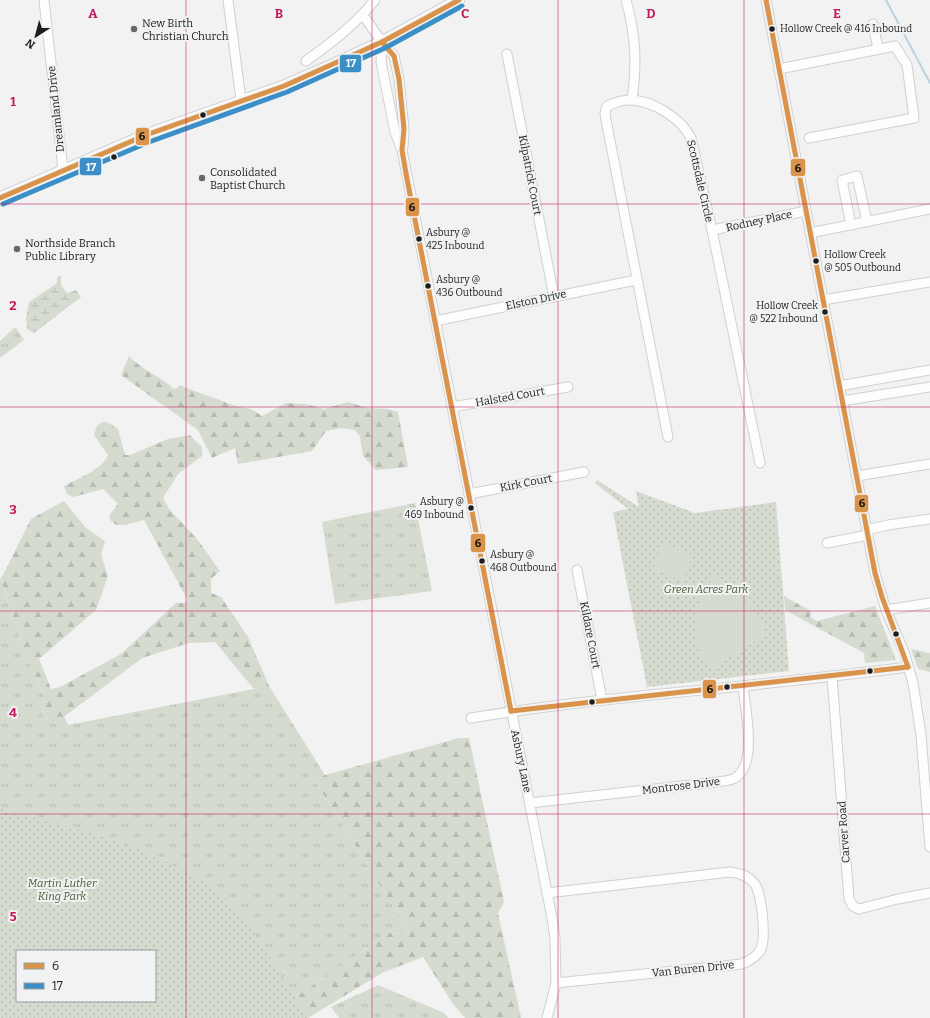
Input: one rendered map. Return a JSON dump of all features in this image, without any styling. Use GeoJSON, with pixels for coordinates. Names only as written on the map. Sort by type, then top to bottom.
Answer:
{"type":"FeatureCollection","features":[{"type":"Feature","properties":{"kind":"main road"},"geometry":{"type":"LineString","coordinates":[[0,198],[146,135],[284,86],[382,42],[459,0]]}},
{"type":"Feature","properties":{"kind":"street","name":"Dreamland Drive"},"geometry":{"type":"LineString","coordinates":[[44,0],[63,170]]}},
{"type":"Feature","properties":{"kind":"street"},"geometry":{"type":"LineString","coordinates":[[228,0],[241,100]]}},
{"type":"Feature","properties":{"kind":"street"},"geometry":{"type":"LineString","coordinates":[[306,61],[363,15],[375,0]]}},
{"type":"Feature","properties":{"kind":"street"},"geometry":{"type":"LineString","coordinates":[[626,0],[634,33],[636,51],[632,100]]}},
{"type":"Feature","properties":{"kind":"street"},"geometry":{"type":"LineString","coordinates":[[766,0],[878,586],[886,610],[904,652],[925,734],[930,847]]}},
{"type":"Feature","properties":{"kind":"street"},"geometry":{"type":"LineString","coordinates":[[363,15],[382,42]]}},
{"type":"Feature","properties":{"kind":"street"},"geometry":{"type":"LineString","coordinates":[[873,24],[878,49]]}},
{"type":"Feature","properties":{"kind":"street","name":"Asbury Lane"},"geometry":{"type":"LineString","coordinates":[[382,42],[381,62],[395,132],[402,150],[530,802],[555,938],[556,983],[547,1018]]}},
{"type":"Feature","properties":{"kind":"street","name":"Asbury Lane"},"geometry":{"type":"LineString","coordinates":[[382,42],[394,56],[399,79],[404,129],[402,150]]}},
{"type":"Feature","properties":{"kind":"street"},"geometry":{"type":"LineString","coordinates":[[779,69],[895,46],[907,65],[914,118],[809,138]]}},
{"type":"Feature","properties":{"kind":"street","name":"Kilpatrick Court"},"geometry":{"type":"LineString","coordinates":[[507,54],[554,296]]}},
{"type":"Feature","properties":{"kind":"street","name":"Scottsdale Circle"},"geometry":{"type":"LineString","coordinates":[[668,438],[636,280],[605,113],[608,106],[621,101],[632,100],[643,102],[666,112],[674,117],[688,131],[694,145],[760,463]]}},
{"type":"Feature","properties":{"kind":"street"},"geometry":{"type":"LineString","coordinates":[[851,225],[842,180],[857,176],[867,222]]}},
{"type":"Feature","properties":{"kind":"street"},"geometry":{"type":"LineString","coordinates":[[810,233],[930,209]]}},
{"type":"Feature","properties":{"kind":"street","name":"Rodney Place"},"geometry":{"type":"LineString","coordinates":[[712,230],[806,211]]}},
{"type":"Feature","properties":{"kind":"street","name":"Elston Drive"},"geometry":{"type":"LineString","coordinates":[[435,321],[636,280]]}},
{"type":"Feature","properties":{"kind":"street"},"geometry":{"type":"LineString","coordinates":[[823,300],[930,282]]}},
{"type":"Feature","properties":{"kind":"street"},"geometry":{"type":"LineString","coordinates":[[839,386],[930,370]]}},
{"type":"Feature","properties":{"kind":"street","name":"Halsted Court"},"geometry":{"type":"LineString","coordinates":[[452,407],[568,387]]}},
{"type":"Feature","properties":{"kind":"street"},"geometry":{"type":"LineString","coordinates":[[842,401],[930,387]]}},
{"type":"Feature","properties":{"kind":"street"},"geometry":{"type":"LineString","coordinates":[[857,476],[930,464]]}},
{"type":"Feature","properties":{"kind":"street","name":"Kirk Court"},"geometry":{"type":"LineString","coordinates":[[469,494],[584,472]]}},
{"type":"Feature","properties":{"kind":"street"},"geometry":{"type":"LineString","coordinates":[[827,543],[868,533],[888,525],[930,519]]}},
{"type":"Feature","properties":{"kind":"street","name":"Kildare Court"},"geometry":{"type":"LineString","coordinates":[[577,570],[602,700]]}},
{"type":"Feature","properties":{"kind":"street"},"geometry":{"type":"LineString","coordinates":[[886,610],[930,603]]}},
{"type":"Feature","properties":{"kind":"street"},"geometry":{"type":"LineString","coordinates":[[471,718],[511,711],[602,700],[908,667]]}},
{"type":"Feature","properties":{"kind":"street","name":"Carver Road"},"geometry":{"type":"LineString","coordinates":[[832,676],[850,904],[856,908],[864,908],[898,899],[930,893]]}},
{"type":"Feature","properties":{"kind":"street","name":"Montrose Drive"},"geometry":{"type":"LineString","coordinates":[[530,802],[717,782],[736,778],[743,769],[749,754],[742,686]]}},
{"type":"Feature","properties":{"kind":"street","name":"Van Buren Drive"},"geometry":{"type":"LineString","coordinates":[[547,893],[730,872],[743,874],[750,878],[755,884],[761,899],[762,944],[758,953],[749,961],[742,964],[556,983]]}},
{"type":"Feature","properties":{"kind":"green space"},"geometry":{"type":"Polygon","coordinates":[[[61,275],[61,285],[67,293],[76,290],[81,297],[34,333],[27,329],[26,318],[29,302],[56,284],[58,277],[61,275]]]}},
{"type":"Feature","properties":{"kind":"green space"},"geometry":{"type":"Polygon","coordinates":[[[14,328],[16,328],[24,340],[0,358],[0,341],[14,328]]]}},
{"type":"Feature","properties":{"kind":"green space"},"geometry":{"type":"Polygon","coordinates":[[[129,356],[174,389],[181,386],[236,406],[251,409],[262,416],[286,403],[306,404],[324,409],[348,402],[367,408],[388,409],[398,412],[408,467],[376,470],[363,456],[360,437],[355,430],[340,428],[326,431],[312,451],[238,464],[235,448],[212,458],[198,430],[121,375],[129,356]]]}},
{"type":"Feature","properties":{"kind":"green space"},"geometry":{"type":"Polygon","coordinates":[[[102,422],[107,422],[118,429],[125,455],[130,455],[168,439],[190,435],[202,448],[202,456],[178,474],[163,498],[169,509],[197,539],[220,571],[211,579],[211,593],[221,597],[248,637],[269,686],[254,689],[215,642],[189,643],[142,658],[61,719],[58,725],[42,715],[45,698],[28,660],[1,579],[31,519],[64,501],[86,528],[105,541],[101,555],[108,576],[96,610],[39,659],[51,689],[60,687],[121,654],[176,603],[185,603],[187,599],[144,520],[125,525],[116,525],[110,520],[109,516],[118,504],[103,489],[73,497],[67,494],[64,486],[101,465],[108,455],[94,435],[97,426],[102,422]]]}},
{"type":"Feature","properties":{"kind":"green space","name":"Green Acres Park"},"geometry":{"type":"Polygon","coordinates":[[[597,480],[639,507],[636,491],[695,513],[776,502],[789,671],[647,687],[613,512],[628,509],[595,483],[597,480]]]}},
{"type":"Feature","properties":{"kind":"green space"},"geometry":{"type":"Polygon","coordinates":[[[415,503],[432,591],[335,604],[322,522],[415,503]]]}},
{"type":"Feature","properties":{"kind":"green space"},"geometry":{"type":"Polygon","coordinates":[[[662,543],[677,548],[668,575],[653,569],[662,543]]]}},
{"type":"Feature","properties":{"kind":"green space"},"geometry":{"type":"Polygon","coordinates":[[[678,549],[693,555],[683,581],[668,576],[678,549]]]}},
{"type":"Feature","properties":{"kind":"green space"},"geometry":{"type":"Polygon","coordinates":[[[716,574],[754,609],[765,627],[764,636],[711,669],[699,652],[696,633],[697,611],[704,590],[716,574]]]}},
{"type":"Feature","properties":{"kind":"green space"},"geometry":{"type":"Polygon","coordinates":[[[0,577],[28,660],[45,698],[42,715],[58,725],[60,719],[64,716],[68,725],[269,686],[325,775],[315,781],[411,935],[389,933],[265,1018],[156,1001],[156,950],[154,950],[0,810],[0,577]]]}},
{"type":"Feature","properties":{"kind":"green space"},"geometry":{"type":"Polygon","coordinates":[[[784,596],[811,611],[810,617],[817,621],[875,606],[896,660],[865,663],[864,653],[785,610],[784,596]]]}},
{"type":"Feature","properties":{"kind":"green space"},"geometry":{"type":"Polygon","coordinates":[[[911,649],[930,653],[930,672],[918,669],[911,649]]]}},
{"type":"Feature","properties":{"kind":"green space"},"geometry":{"type":"Polygon","coordinates":[[[459,738],[469,738],[504,902],[498,913],[521,1018],[465,1018],[453,1004],[423,957],[382,973],[308,1018],[265,1018],[389,933],[411,935],[315,781],[325,775],[459,738]]]}},
{"type":"Feature","properties":{"kind":"green space","name":"Martin Luther King Park"},"geometry":{"type":"Polygon","coordinates":[[[0,808],[117,841],[145,852],[195,876],[224,896],[249,926],[307,1018],[0,1018],[0,808]]]}},
{"type":"Feature","properties":{"kind":"green space"},"geometry":{"type":"Polygon","coordinates":[[[378,985],[444,1013],[448,1018],[339,1018],[331,1007],[378,985]]]}},
{"type":"Feature","properties":{"kind":"waterway"},"geometry":{"type":"LineString","coordinates":[[886,0],[930,83]]}},
{"type":"Feature","properties":{"kind":"transit line","name":"6"},"geometry":{"type":"LineString","coordinates":[[0,198],[146,135],[284,86],[382,42],[459,0]]}},
{"type":"Feature","properties":{"kind":"transit line","name":"6"},"geometry":{"type":"LineString","coordinates":[[766,0],[875,573],[882,597],[908,667]]}},
{"type":"Feature","properties":{"kind":"transit line","name":"17"},"geometry":{"type":"LineString","coordinates":[[3,204],[149,142],[287,92],[385,48],[462,6]]}},
{"type":"Feature","properties":{"kind":"transit line","name":"6"},"geometry":{"type":"LineString","coordinates":[[382,42],[394,56],[399,79],[404,129],[402,150],[407,179],[511,711]]}},
{"type":"Feature","properties":{"kind":"transit line","name":"6"},"geometry":{"type":"LineString","coordinates":[[511,711],[908,667]]}},
{"type":"Feature","properties":{"kind":"place","name":"New Birth Christian Church"},"geometry":{"type":"Point","coordinates":[134,29]}},
{"type":"Feature","properties":{"kind":"place","name":"Hollow Creek @ 416 Inbound"},"geometry":{"type":"Point","coordinates":[772,29]}},
{"type":"Feature","properties":{"kind":"place","name":"Consolidated Baptist Church"},"geometry":{"type":"Point","coordinates":[202,178]}},
{"type":"Feature","properties":{"kind":"place","name":"Asbury @ 425 Inbound"},"geometry":{"type":"Point","coordinates":[419,239]}},
{"type":"Feature","properties":{"kind":"place","name":"Northside Branch Public Library"},"geometry":{"type":"Point","coordinates":[17,249]}},
{"type":"Feature","properties":{"kind":"place","name":"Hollow Creek @ 505 Outbound"},"geometry":{"type":"Point","coordinates":[816,261]}},
{"type":"Feature","properties":{"kind":"place","name":"Asbury @ 436 Outbound"},"geometry":{"type":"Point","coordinates":[428,286]}},
{"type":"Feature","properties":{"kind":"place","name":"Hollow Creek @ 522 Inbound"},"geometry":{"type":"Point","coordinates":[825,312]}},
{"type":"Feature","properties":{"kind":"place","name":"Asbury @ 469 Inbound"},"geometry":{"type":"Point","coordinates":[471,508]}},
{"type":"Feature","properties":{"kind":"place","name":"Asbury @ 468 Outbound"},"geometry":{"type":"Point","coordinates":[482,561]}}]}
